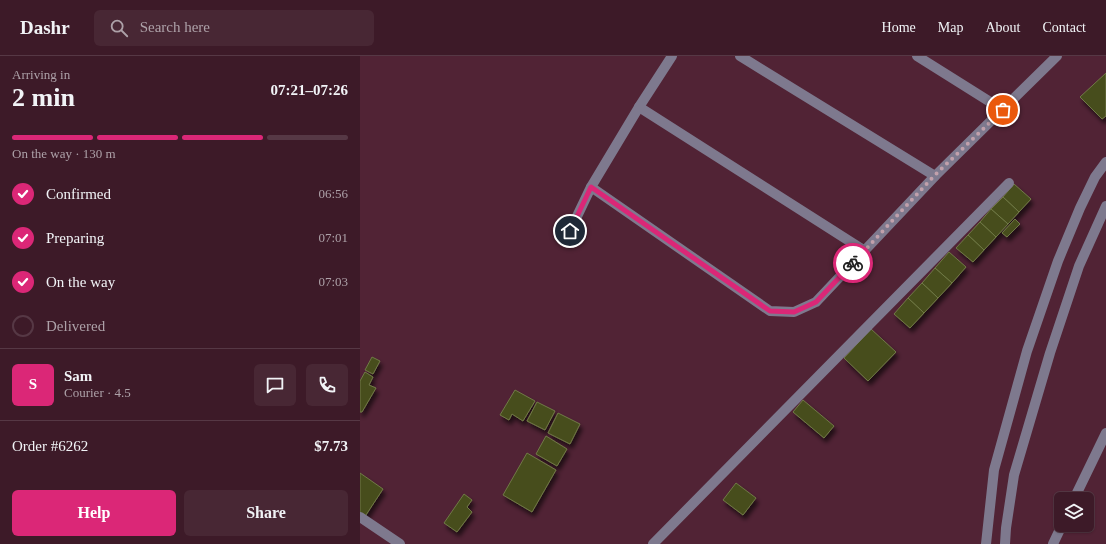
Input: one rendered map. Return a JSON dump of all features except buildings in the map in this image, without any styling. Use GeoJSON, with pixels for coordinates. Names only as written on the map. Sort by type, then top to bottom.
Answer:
{"type":"FeatureCollection","features":[{"type":"Feature","properties":{"kind":"street"},"geometry":{"type":"LineString","coordinates":[[570,231],[591,187],[638,107],[672,56]]}},
{"type":"Feature","properties":{"kind":"street"},"geometry":{"type":"LineString","coordinates":[[740,56],[934,176]]}},
{"type":"Feature","properties":{"kind":"street"},"geometry":{"type":"LineString","coordinates":[[917,56],[1003,110]]}},
{"type":"Feature","properties":{"kind":"street"},"geometry":{"type":"LineString","coordinates":[[591,187],[770,311],[794,312],[816,302],[934,176],[1057,56]]}},
{"type":"Feature","properties":{"kind":"street"},"geometry":{"type":"LineString","coordinates":[[638,107],[865,251]]}},
{"type":"Feature","properties":{"kind":"street"},"geometry":{"type":"LineString","coordinates":[[986,544],[994,470],[1027,351],[1060,255],[1092,183],[1106,162]]}},
{"type":"Feature","properties":{"kind":"street"},"geometry":{"type":"LineString","coordinates":[[653,544],[1009,183]]}},
{"type":"Feature","properties":{"kind":"street"},"geometry":{"type":"LineString","coordinates":[[1005,544],[1014,475],[1048,360],[1079,266],[1106,206]]}},
{"type":"Feature","properties":{"kind":"street"},"geometry":{"type":"LineString","coordinates":[[1077,492],[1106,433]]}},
{"type":"Feature","properties":{"kind":"street"},"geometry":{"type":"LineString","coordinates":[[360,517],[400,544]]}},
{"type":"Feature","properties":{"kind":"street"},"geometry":{"type":"LineString","coordinates":[[1053,544],[1059,532]]}},
{"type":"Feature","properties":{"kind":"way so far"},"geometry":{"type":"LineString","coordinates":[[853,263],[934,176],[1003,110]]}},
{"type":"Feature","properties":{"kind":"route"},"geometry":{"type":"LineString","coordinates":[[570,231],[591,187],[770,311],[794,312],[816,302],[853,263]]}}]}
